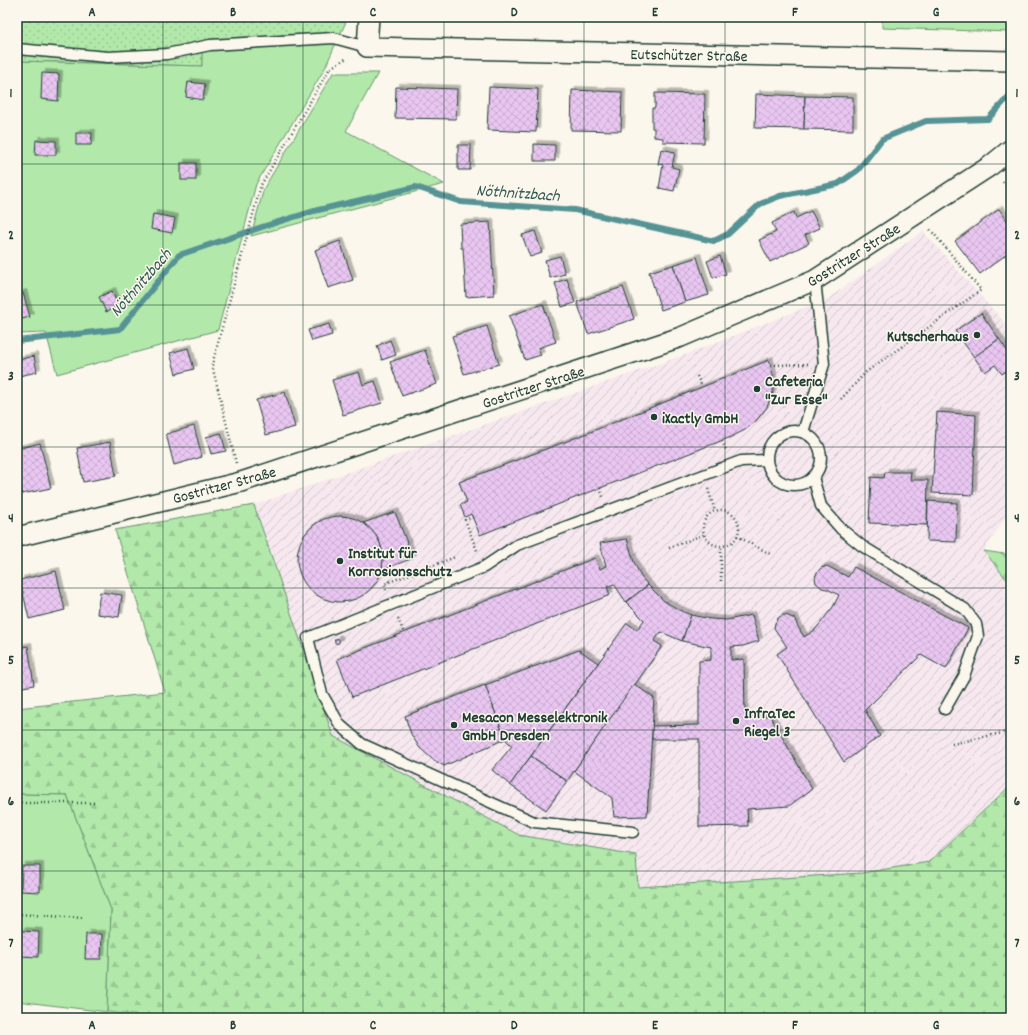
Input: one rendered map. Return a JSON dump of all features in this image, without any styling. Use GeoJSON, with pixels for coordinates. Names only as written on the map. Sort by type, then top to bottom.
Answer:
{"type":"FeatureCollection","features":[{"type":"Feature","properties":{"kind":"street"},"geometry":{"type":"LineString","coordinates":[[367,47],[369,17]]}},
{"type":"Feature","properties":{"kind":"street","name":"Eutschützer Straße"},"geometry":{"type":"LineString","coordinates":[[367,47],[1011,61]]}},
{"type":"Feature","properties":{"kind":"street","name":"Gostritzer Straße"},"geometry":{"type":"LineString","coordinates":[[17,536],[241,482],[681,337],[816,280],[990,166],[1011,149]]}},
{"type":"Feature","properties":{"kind":"lane"},"geometry":{"type":"LineString","coordinates":[[17,50],[108,58],[167,54],[210,45],[334,38],[367,47]]}},
{"type":"Feature","properties":{"kind":"lane"},"geometry":{"type":"LineString","coordinates":[[803,432],[824,364],[816,280]]}},
{"type":"Feature","properties":{"kind":"lane"},"geometry":{"type":"LineString","coordinates":[[786,432],[803,432],[811,436],[821,452],[819,470],[813,477],[802,484],[788,484],[780,481],[774,476],[769,468],[767,460],[768,451],[778,436],[786,432]]}},
{"type":"Feature","properties":{"kind":"lane"},"geometry":{"type":"LineString","coordinates":[[633,832],[534,822],[362,744],[340,725],[322,694],[308,638],[484,567],[517,545],[741,461],[767,460]]}},
{"type":"Feature","properties":{"kind":"lane"},"geometry":{"type":"LineString","coordinates":[[813,477],[821,506],[840,529],[862,546],[965,609],[976,624],[978,636],[964,676],[945,709]]}},
{"type":"Feature","properties":{"kind":"path"},"geometry":{"type":"LineString","coordinates":[[241,482],[212,365],[260,185],[330,68],[367,47]]}},
{"type":"Feature","properties":{"kind":"path"},"geometry":{"type":"LineString","coordinates":[[841,399],[866,372],[980,290],[917,214]]}},
{"type":"Feature","properties":{"kind":"path"},"geometry":{"type":"LineString","coordinates":[[771,365],[824,364]]}},
{"type":"Feature","properties":{"kind":"path"},"geometry":{"type":"LineString","coordinates":[[697,376],[702,387]]}},
{"type":"Feature","properties":{"kind":"path"},"geometry":{"type":"LineString","coordinates":[[704,475],[715,511]]}},
{"type":"Feature","properties":{"kind":"path"},"geometry":{"type":"LineString","coordinates":[[715,511],[727,511],[736,518],[739,524],[737,536],[731,543],[721,545],[711,542],[705,534],[704,523],[710,514],[715,511]]}},
{"type":"Feature","properties":{"kind":"path"},"geometry":{"type":"LineString","coordinates":[[473,517],[465,520],[484,567]]}},
{"type":"Feature","properties":{"kind":"path"},"geometry":{"type":"LineString","coordinates":[[669,548],[705,534]]}},
{"type":"Feature","properties":{"kind":"path"},"geometry":{"type":"LineString","coordinates":[[737,536],[772,554]]}},
{"type":"Feature","properties":{"kind":"path"},"geometry":{"type":"LineString","coordinates":[[721,545],[721,581]]}},
{"type":"Feature","properties":{"kind":"path"},"geometry":{"type":"LineString","coordinates":[[952,744],[1011,731]]}},
{"type":"Feature","properties":{"kind":"path"},"geometry":{"type":"LineString","coordinates":[[17,803],[95,803]]}},
{"type":"Feature","properties":{"kind":"path"},"geometry":{"type":"LineString","coordinates":[[17,914],[84,918]]}},
{"type":"Feature","properties":{"kind":"shaded area"},"geometry":{"type":"Polygon","coordinates":[[[923,231],[1011,330],[1011,508],[984,551],[1011,585],[1011,785],[929,862],[862,873],[638,887],[636,855],[519,835],[333,736],[254,505],[687,354],[829,298],[923,231]]]}},
{"type":"Feature","properties":{"kind":"green space"},"geometry":{"type":"Polygon","coordinates":[[[17,17],[192,17],[346,22],[336,43],[203,51],[202,66],[17,61],[17,17]]]}},
{"type":"Feature","properties":{"kind":"green space"},"geometry":{"type":"Polygon","coordinates":[[[882,17],[1011,17],[1011,32],[882,28],[882,17]]]}},
{"type":"Feature","properties":{"kind":"green space"},"geometry":{"type":"Polygon","coordinates":[[[336,43],[325,68],[256,184],[218,330],[57,374],[46,333],[17,334],[17,61],[202,66],[202,51],[336,43]]]}},
{"type":"Feature","properties":{"kind":"green space"},"geometry":{"type":"Polygon","coordinates":[[[333,73],[378,73],[346,131],[444,184],[251,236],[264,188],[333,73]]]}},
{"type":"Feature","properties":{"kind":"green space"},"geometry":{"type":"Polygon","coordinates":[[[254,505],[333,736],[519,835],[636,855],[638,887],[862,873],[929,862],[1011,785],[1011,1018],[160,1018],[107,1012],[111,910],[67,795],[17,794],[17,708],[165,692],[115,530],[254,505]]]}},
{"type":"Feature","properties":{"kind":"green space"},"geometry":{"type":"Polygon","coordinates":[[[984,551],[1011,555],[1011,585],[984,551]]]}},
{"type":"Feature","properties":{"kind":"green space"},"geometry":{"type":"Polygon","coordinates":[[[17,794],[67,795],[111,910],[107,1012],[17,1001],[17,794]]]}},
{"type":"Feature","properties":{"kind":"building"},"geometry":{"type":"Polygon","coordinates":[[[42,73],[59,74],[58,101],[41,99],[42,73]]]}},
{"type":"Feature","properties":{"kind":"building"},"geometry":{"type":"Polygon","coordinates":[[[188,82],[205,84],[203,100],[186,97],[188,82]]]}},
{"type":"Feature","properties":{"kind":"building"},"geometry":{"type":"Polygon","coordinates":[[[396,87],[457,89],[456,119],[395,118],[396,87]]]}},
{"type":"Feature","properties":{"kind":"building"},"geometry":{"type":"Polygon","coordinates":[[[489,87],[538,89],[536,132],[487,130],[489,87]]]}},
{"type":"Feature","properties":{"kind":"building"},"geometry":{"type":"Polygon","coordinates":[[[572,90],[622,92],[621,131],[571,130],[572,90]]]}},
{"type":"Feature","properties":{"kind":"building"},"geometry":{"type":"Polygon","coordinates":[[[655,93],[705,94],[704,143],[663,142],[663,138],[654,137],[654,128],[652,128],[652,108],[655,108],[655,93]]]}},
{"type":"Feature","properties":{"kind":"building"},"geometry":{"type":"Polygon","coordinates":[[[756,94],[805,96],[804,129],[755,128],[756,94]]]}},
{"type":"Feature","properties":{"kind":"building"},"geometry":{"type":"Polygon","coordinates":[[[805,96],[853,97],[853,130],[804,129],[805,96]]]}},
{"type":"Feature","properties":{"kind":"building"},"geometry":{"type":"Polygon","coordinates":[[[76,133],[92,133],[91,145],[76,145],[76,133]]]}},
{"type":"Feature","properties":{"kind":"building"},"geometry":{"type":"Polygon","coordinates":[[[36,140],[56,141],[56,155],[35,155],[36,140]]]}},
{"type":"Feature","properties":{"kind":"building"},"geometry":{"type":"Polygon","coordinates":[[[534,144],[555,145],[555,161],[534,161],[534,144]]]}},
{"type":"Feature","properties":{"kind":"building"},"geometry":{"type":"Polygon","coordinates":[[[458,145],[471,145],[470,170],[458,170],[458,145]]]}},
{"type":"Feature","properties":{"kind":"building"},"geometry":{"type":"Polygon","coordinates":[[[661,149],[675,152],[672,167],[679,169],[674,191],[659,188],[663,165],[658,164],[661,149]]]}},
{"type":"Feature","properties":{"kind":"building"},"geometry":{"type":"Polygon","coordinates":[[[181,163],[196,163],[196,180],[181,180],[181,163]]]}},
{"type":"Feature","properties":{"kind":"building"},"geometry":{"type":"Polygon","coordinates":[[[999,209],[1011,226],[1011,251],[980,274],[955,241],[999,209]]]}},
{"type":"Feature","properties":{"kind":"building"},"geometry":{"type":"Polygon","coordinates":[[[811,211],[820,228],[805,235],[809,243],[770,262],[759,240],[776,232],[772,223],[794,212],[796,218],[811,211]]]}},
{"type":"Feature","properties":{"kind":"building"},"geometry":{"type":"Polygon","coordinates":[[[153,214],[175,218],[172,233],[151,229],[153,214]]]}},
{"type":"Feature","properties":{"kind":"building"},"geometry":{"type":"Polygon","coordinates":[[[490,222],[494,295],[466,297],[460,224],[490,222]]]}},
{"type":"Feature","properties":{"kind":"building"},"geometry":{"type":"Polygon","coordinates":[[[535,231],[542,253],[530,257],[522,235],[535,231]]]}},
{"type":"Feature","properties":{"kind":"building"},"geometry":{"type":"Polygon","coordinates":[[[340,241],[353,280],[328,288],[315,250],[340,241]]]}},
{"type":"Feature","properties":{"kind":"building"},"geometry":{"type":"Polygon","coordinates":[[[560,256],[565,274],[550,278],[545,260],[560,256]]]}},
{"type":"Feature","properties":{"kind":"building"},"geometry":{"type":"Polygon","coordinates":[[[720,256],[726,274],[713,278],[707,261],[720,256]]]}},
{"type":"Feature","properties":{"kind":"building"},"geometry":{"type":"Polygon","coordinates":[[[697,257],[709,295],[685,302],[673,265],[697,257]]]}},
{"type":"Feature","properties":{"kind":"building"},"geometry":{"type":"Polygon","coordinates":[[[673,265],[685,302],[661,310],[649,272],[673,265]]]}},
{"type":"Feature","properties":{"kind":"building"},"geometry":{"type":"Polygon","coordinates":[[[567,279],[575,303],[562,307],[555,283],[567,279]]]}},
{"type":"Feature","properties":{"kind":"building"},"geometry":{"type":"Polygon","coordinates":[[[623,287],[634,319],[588,334],[577,302],[623,287]]]}},
{"type":"Feature","properties":{"kind":"building"},"geometry":{"type":"Polygon","coordinates":[[[112,291],[118,306],[106,312],[99,297],[112,291]]]}},
{"type":"Feature","properties":{"kind":"building"},"geometry":{"type":"Polygon","coordinates":[[[23,293],[30,317],[17,320],[17,295],[23,293]]]}},
{"type":"Feature","properties":{"kind":"building"},"geometry":{"type":"Polygon","coordinates":[[[543,304],[556,342],[538,348],[541,355],[525,360],[509,316],[543,304]]]}},
{"type":"Feature","properties":{"kind":"building","name":"Kutscherhaus"},"geometry":{"type":"Polygon","coordinates":[[[981,313],[999,339],[974,357],[955,331],[981,313]]]}},
{"type":"Feature","properties":{"kind":"building"},"geometry":{"type":"Polygon","coordinates":[[[329,324],[332,335],[312,341],[308,330],[329,324]]]}},
{"type":"Feature","properties":{"kind":"building"},"geometry":{"type":"Polygon","coordinates":[[[487,326],[499,364],[464,374],[452,336],[487,326]]]}},
{"type":"Feature","properties":{"kind":"building"},"geometry":{"type":"Polygon","coordinates":[[[999,339],[1011,356],[1011,368],[1002,374],[995,365],[985,372],[974,357],[999,339]]]}},
{"type":"Feature","properties":{"kind":"building"},"geometry":{"type":"Polygon","coordinates":[[[390,340],[396,355],[382,360],[377,346],[390,340]]]}},
{"type":"Feature","properties":{"kind":"building"},"geometry":{"type":"Polygon","coordinates":[[[188,348],[194,369],[176,374],[170,353],[188,348]]]}},
{"type":"Feature","properties":{"kind":"building"},"geometry":{"type":"Polygon","coordinates":[[[425,350],[437,384],[402,396],[390,362],[425,350]]]}},
{"type":"Feature","properties":{"kind":"building"},"geometry":{"type":"Polygon","coordinates":[[[34,356],[37,372],[19,376],[17,360],[34,356]]]}},
{"type":"Feature","properties":{"kind":"building"},"geometry":{"type":"Polygon","coordinates":[[[769,360],[773,375],[773,392],[767,407],[756,421],[745,430],[731,437],[480,535],[471,514],[465,517],[460,505],[467,502],[459,482],[583,435],[769,360]]]}},
{"type":"Feature","properties":{"kind":"building"},"geometry":{"type":"Polygon","coordinates":[[[359,372],[363,385],[375,381],[382,403],[343,415],[332,380],[359,372]]]}},
{"type":"Feature","properties":{"kind":"building"},"geometry":{"type":"Polygon","coordinates":[[[285,392],[295,427],[266,435],[256,400],[285,392]]]}},
{"type":"Feature","properties":{"kind":"building"},"geometry":{"type":"Polygon","coordinates":[[[937,412],[976,415],[973,495],[932,493],[937,412]]]}},
{"type":"Feature","properties":{"kind":"building"},"geometry":{"type":"Polygon","coordinates":[[[194,426],[202,457],[174,465],[166,434],[194,426]]]}},
{"type":"Feature","properties":{"kind":"building"},"geometry":{"type":"Polygon","coordinates":[[[221,433],[226,451],[211,454],[206,437],[221,433]]]}},
{"type":"Feature","properties":{"kind":"building"},"geometry":{"type":"Polygon","coordinates":[[[110,442],[116,476],[83,482],[77,448],[110,442]]]}},
{"type":"Feature","properties":{"kind":"building"},"geometry":{"type":"Polygon","coordinates":[[[40,443],[51,488],[22,494],[17,474],[17,449],[40,443]]]}},
{"type":"Feature","properties":{"kind":"building"},"geometry":{"type":"Polygon","coordinates":[[[885,472],[911,472],[910,480],[928,480],[927,525],[869,523],[871,477],[884,478],[885,472]]]}},
{"type":"Feature","properties":{"kind":"building"},"geometry":{"type":"Polygon","coordinates":[[[928,501],[957,503],[956,542],[927,541],[928,501]]]}},
{"type":"Feature","properties":{"kind":"building"},"geometry":{"type":"Polygon","coordinates":[[[395,512],[413,558],[382,570],[383,553],[379,540],[363,523],[395,512]]]}},
{"type":"Feature","properties":{"kind":"building","name":"Institut für Korrosionsschutz"},"geometry":{"type":"Polygon","coordinates":[[[340,516],[356,520],[370,529],[379,543],[383,559],[379,575],[370,589],[356,598],[340,602],[324,598],[310,589],[301,575],[297,559],[301,543],[310,529],[324,520],[340,516]]]}},
{"type":"Feature","properties":{"kind":"building"},"geometry":{"type":"Polygon","coordinates":[[[627,539],[634,562],[641,577],[648,585],[626,602],[614,584],[607,587],[610,595],[352,697],[337,659],[595,558],[600,569],[606,566],[600,543],[627,539]]]}},
{"type":"Feature","properties":{"kind":"building"},"geometry":{"type":"Polygon","coordinates":[[[827,566],[848,577],[854,567],[968,628],[946,669],[921,655],[865,710],[880,736],[844,762],[777,654],[787,647],[774,628],[778,618],[786,615],[795,619],[804,637],[815,630],[833,607],[839,595],[822,588],[816,583],[815,578],[817,572],[821,568],[827,566]]]}},
{"type":"Feature","properties":{"kind":"building"},"geometry":{"type":"Polygon","coordinates":[[[56,571],[65,610],[29,619],[20,580],[56,571]]]}},
{"type":"Feature","properties":{"kind":"building"},"geometry":{"type":"Polygon","coordinates":[[[648,585],[664,601],[691,615],[682,641],[661,632],[654,641],[662,646],[567,781],[531,756],[627,623],[637,630],[644,620],[626,602],[648,585]]]}},
{"type":"Feature","properties":{"kind":"building"},"geometry":{"type":"Polygon","coordinates":[[[100,592],[122,595],[119,617],[97,614],[100,592]]]}},
{"type":"Feature","properties":{"kind":"building","name":"InfraTec Riegel 3"},"geometry":{"type":"Polygon","coordinates":[[[691,615],[711,619],[727,620],[752,615],[759,641],[743,646],[731,647],[731,660],[744,659],[745,716],[770,716],[812,789],[789,806],[747,809],[748,826],[699,827],[699,739],[652,739],[652,726],[699,725],[699,661],[711,660],[711,647],[682,641],[691,615]]]}},
{"type":"Feature","properties":{"kind":"building"},"geometry":{"type":"Polygon","coordinates":[[[335,639],[339,639],[339,643],[335,643],[335,639]]]}},
{"type":"Feature","properties":{"kind":"building"},"geometry":{"type":"Polygon","coordinates":[[[28,646],[34,685],[17,688],[17,648],[28,646]]]}},
{"type":"Feature","properties":{"kind":"building"},"geometry":{"type":"Polygon","coordinates":[[[579,650],[598,663],[510,785],[492,770],[512,746],[505,739],[485,685],[579,650]]]}},
{"type":"Feature","properties":{"kind":"building"},"geometry":{"type":"Polygon","coordinates":[[[634,684],[654,698],[647,816],[614,817],[612,798],[574,771],[634,684]]]}},
{"type":"Feature","properties":{"kind":"building","name":"Mesacon Messelektronik GmbH Dresden"},"geometry":{"type":"Polygon","coordinates":[[[485,685],[505,739],[444,766],[432,759],[419,747],[411,734],[405,716],[485,685]]]}},
{"type":"Feature","properties":{"kind":"building"},"geometry":{"type":"Polygon","coordinates":[[[531,756],[567,781],[546,810],[510,785],[531,756]]]}},
{"type":"Feature","properties":{"kind":"building"},"geometry":{"type":"Polygon","coordinates":[[[22,866],[40,866],[40,892],[21,891],[22,866]]]}},
{"type":"Feature","properties":{"kind":"building"},"geometry":{"type":"Polygon","coordinates":[[[21,931],[39,932],[38,957],[20,956],[21,931]]]}},
{"type":"Feature","properties":{"kind":"building"},"geometry":{"type":"Polygon","coordinates":[[[86,934],[102,934],[101,959],[85,959],[86,934]]]}},
{"type":"Feature","properties":{"kind":"waterway","name":"Nöthnitzbach"},"geometry":{"type":"LineString","coordinates":[[17,341],[120,329],[179,255],[314,211],[416,187],[461,202],[575,210],[714,241],[728,234],[760,204],[780,196],[838,184],[858,170],[882,139],[926,121],[988,119],[1011,94]]}},
{"type":"Feature","properties":{"kind":"place","name":"Kutscherhaus"},"geometry":{"type":"Point","coordinates":[977,335]}},
{"type":"Feature","properties":{"kind":"place","name":"Cafeteria \"Zur Esse\""},"geometry":{"type":"Point","coordinates":[757,389]}},
{"type":"Feature","properties":{"kind":"place","name":"iXactly GmbH"},"geometry":{"type":"Point","coordinates":[654,417]}},
{"type":"Feature","properties":{"kind":"place","name":"Institut für Korrosionsschutz"},"geometry":{"type":"Point","coordinates":[340,561]}},
{"type":"Feature","properties":{"kind":"place","name":"InfraTec Riegel 3"},"geometry":{"type":"Point","coordinates":[736,721]}},
{"type":"Feature","properties":{"kind":"place","name":"Mesacon Messelektronik GmbH Dresden"},"geometry":{"type":"Point","coordinates":[454,725]}}]}
